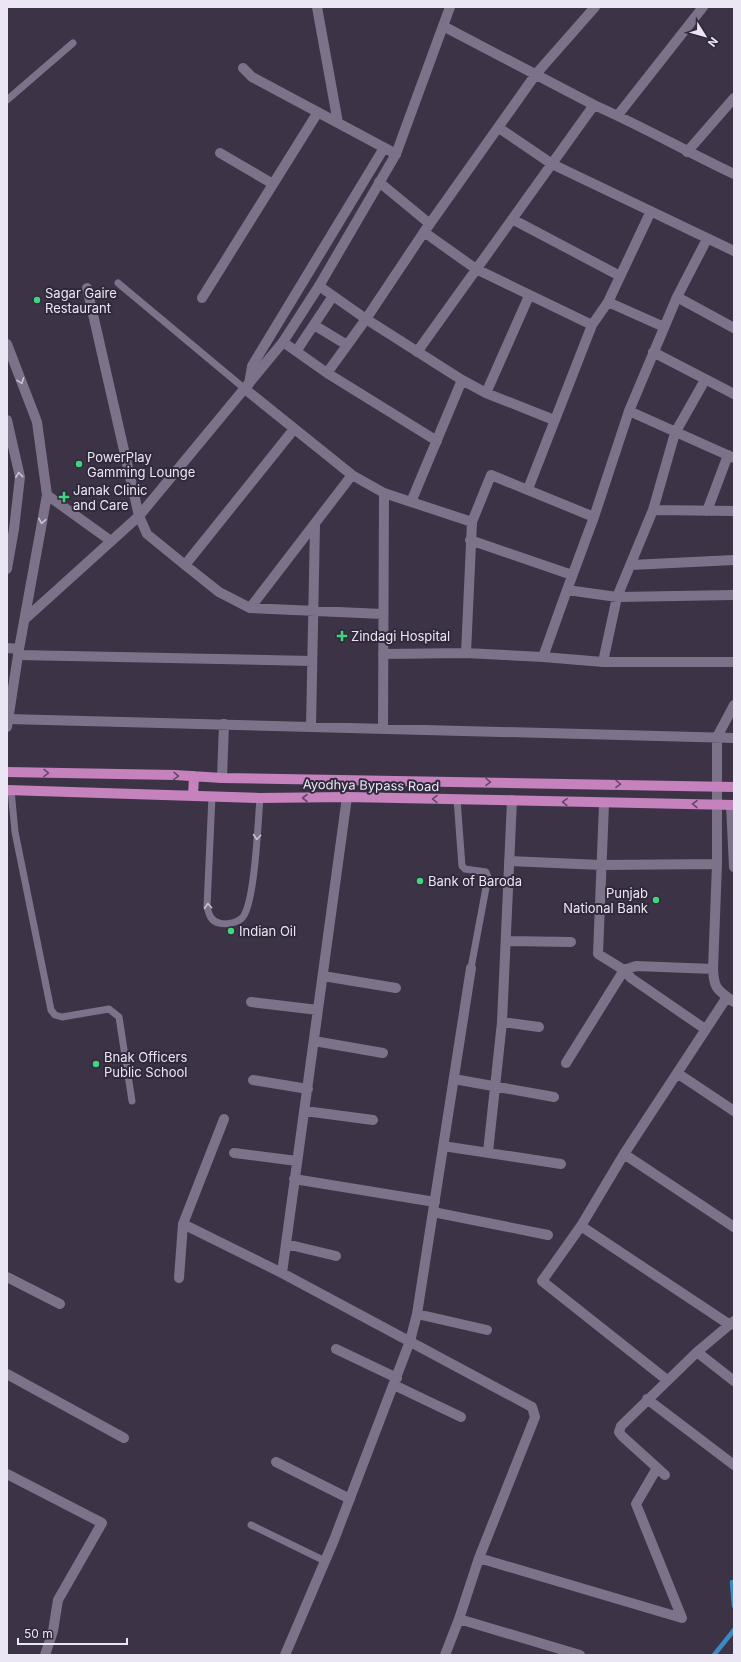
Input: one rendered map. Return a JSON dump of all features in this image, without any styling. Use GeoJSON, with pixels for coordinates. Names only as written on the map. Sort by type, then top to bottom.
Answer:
{"type":"FeatureCollection","features":[{"type":"Feature","properties":{"kind":"main road","name":"Ayodhya Bypass Road"},"geometry":{"type":"LineString","coordinates":[[7,772],[194,776],[222,778],[734,787]]}},
{"type":"Feature","properties":{"kind":"main road"},"geometry":{"type":"LineString","coordinates":[[193,796],[194,776]]}},
{"type":"Feature","properties":{"kind":"main road","name":"Ayodhya Bypass Road"},"geometry":{"type":"LineString","coordinates":[[9,790],[260,798],[347,797],[512,800],[604,804],[733,805]]}},
{"type":"Feature","properties":{"kind":"street"},"geometry":{"type":"LineString","coordinates":[[317,7],[338,123]]}},
{"type":"Feature","properties":{"kind":"street"},"geometry":{"type":"LineString","coordinates":[[25,619],[139,516],[283,342],[319,286],[396,154],[450,7]]}},
{"type":"Feature","properties":{"kind":"street"},"geometry":{"type":"LineString","coordinates":[[327,373],[536,74],[595,7]]}},
{"type":"Feature","properties":{"kind":"street"},"geometry":{"type":"LineString","coordinates":[[618,115],[703,7]]}},
{"type":"Feature","properties":{"kind":"street"},"geometry":{"type":"LineString","coordinates":[[443,26],[594,105],[618,115],[687,152],[734,174]]}},
{"type":"Feature","properties":{"kind":"street"},"geometry":{"type":"LineString","coordinates":[[242,68],[252,77],[396,154]]}},
{"type":"Feature","properties":{"kind":"street"},"geometry":{"type":"LineString","coordinates":[[687,152],[734,98]]}},
{"type":"Feature","properties":{"kind":"street"},"geometry":{"type":"LineString","coordinates":[[417,352],[594,105]]}},
{"type":"Feature","properties":{"kind":"street"},"geometry":{"type":"LineString","coordinates":[[202,298],[318,112]]}},
{"type":"Feature","properties":{"kind":"street"},"geometry":{"type":"LineString","coordinates":[[499,128],[552,164],[734,251]]}},
{"type":"Feature","properties":{"kind":"street"},"geometry":{"type":"LineString","coordinates":[[247,386],[252,366],[384,148]]}},
{"type":"Feature","properties":{"kind":"street"},"geometry":{"type":"LineString","coordinates":[[220,153],[273,184]]}},
{"type":"Feature","properties":{"kind":"street"},"geometry":{"type":"LineString","coordinates":[[379,182],[427,228],[476,269],[529,296],[592,325]]}},
{"type":"Feature","properties":{"kind":"street"},"geometry":{"type":"LineString","coordinates":[[528,489],[592,325],[608,302],[651,211]]}},
{"type":"Feature","properties":{"kind":"street"},"geometry":{"type":"LineString","coordinates":[[512,219],[620,276]]}},
{"type":"Feature","properties":{"kind":"street"},"geometry":{"type":"LineString","coordinates":[[544,657],[572,575],[594,517],[629,411],[652,352],[677,297],[707,239]]}},
{"type":"Feature","properties":{"kind":"street"},"geometry":{"type":"LineString","coordinates":[[319,286],[417,352],[486,394],[554,420]]}},
{"type":"Feature","properties":{"kind":"street"},"geometry":{"type":"LineString","coordinates":[[87,288],[139,516],[147,534],[218,592],[250,608],[383,614]]}},
{"type":"Feature","properties":{"kind":"street"},"geometry":{"type":"LineString","coordinates":[[297,350],[333,296]]}},
{"type":"Feature","properties":{"kind":"street"},"geometry":{"type":"LineString","coordinates":[[486,394],[529,296]]}},
{"type":"Feature","properties":{"kind":"street"},"geometry":{"type":"LineString","coordinates":[[677,297],[734,328]]}},
{"type":"Feature","properties":{"kind":"street"},"geometry":{"type":"LineString","coordinates":[[608,302],[664,327]]}},
{"type":"Feature","properties":{"kind":"street"},"geometry":{"type":"LineString","coordinates":[[314,324],[347,346]]}},
{"type":"Feature","properties":{"kind":"street"},"geometry":{"type":"LineString","coordinates":[[283,342],[297,350],[327,373],[437,441]]}},
{"type":"Feature","properties":{"kind":"street"},"geometry":{"type":"LineString","coordinates":[[7,344],[37,422],[47,495],[18,652],[8,723],[224,724],[734,738]]}},
{"type":"Feature","properties":{"kind":"street"},"geometry":{"type":"LineString","coordinates":[[652,352],[734,394]]}},
{"type":"Feature","properties":{"kind":"street"},"geometry":{"type":"LineString","coordinates":[[411,502],[462,380]]}},
{"type":"Feature","properties":{"kind":"street"},"geometry":{"type":"LineString","coordinates":[[603,662],[617,597],[653,510],[675,433],[705,380]]}},
{"type":"Feature","properties":{"kind":"street"},"geometry":{"type":"LineString","coordinates":[[247,386],[294,429],[352,475],[384,492],[472,522]]}},
{"type":"Feature","properties":{"kind":"street"},"geometry":{"type":"LineString","coordinates":[[629,411],[731,457],[707,511]]}},
{"type":"Feature","properties":{"kind":"street"},"geometry":{"type":"LineString","coordinates":[[7,420],[20,477],[14,529],[7,569]]}},
{"type":"Feature","properties":{"kind":"street"},"geometry":{"type":"LineString","coordinates":[[184,565],[294,429]]}},
{"type":"Feature","properties":{"kind":"street"},"geometry":{"type":"LineString","coordinates":[[250,608],[352,475]]}},
{"type":"Feature","properties":{"kind":"street"},"geometry":{"type":"LineString","coordinates":[[466,653],[472,522],[491,475],[594,517]]}},
{"type":"Feature","properties":{"kind":"street"},"geometry":{"type":"LineString","coordinates":[[383,728],[384,492]]}},
{"type":"Feature","properties":{"kind":"street"},"geometry":{"type":"LineString","coordinates":[[47,495],[111,541]]}},
{"type":"Feature","properties":{"kind":"street"},"geometry":{"type":"LineString","coordinates":[[653,510],[734,511]]}},
{"type":"Feature","properties":{"kind":"street"},"geometry":{"type":"LineString","coordinates":[[311,727],[315,524]]}},
{"type":"Feature","properties":{"kind":"street"},"geometry":{"type":"LineString","coordinates":[[470,540],[572,575]]}},
{"type":"Feature","properties":{"kind":"street"},"geometry":{"type":"LineString","coordinates":[[631,565],[734,560]]}},
{"type":"Feature","properties":{"kind":"street"},"geometry":{"type":"LineString","coordinates":[[567,590],[617,597],[734,595]]}},
{"type":"Feature","properties":{"kind":"street"},"geometry":{"type":"LineString","coordinates":[[7,648],[18,652],[312,660]]}},
{"type":"Feature","properties":{"kind":"street"},"geometry":{"type":"LineString","coordinates":[[383,654],[466,653],[603,662],[734,662]]}},
{"type":"Feature","properties":{"kind":"street"},"geometry":{"type":"LineString","coordinates":[[667,1380],[542,1281],[581,1226],[624,1154],[705,1029],[731,999],[718,991],[714,983],[713,969],[717,864],[717,737],[734,705]]}},
{"type":"Feature","properties":{"kind":"street"},"geometry":{"type":"LineString","coordinates":[[222,778],[224,724]]}},
{"type":"Feature","properties":{"kind":"street"},"geometry":{"type":"LineString","coordinates":[[282,1273],[347,797]]}},
{"type":"Feature","properties":{"kind":"street"},"geometry":{"type":"LineString","coordinates":[[488,1152],[502,1022],[507,941],[508,861],[512,800]]}},
{"type":"Feature","properties":{"kind":"street"},"geometry":{"type":"LineString","coordinates":[[604,804],[598,954],[624,970],[631,978],[705,1029]]}},
{"type":"Feature","properties":{"kind":"street"},"geometry":{"type":"LineString","coordinates":[[733,805],[734,866]]}},
{"type":"Feature","properties":{"kind":"street"},"geometry":{"type":"LineString","coordinates":[[508,861],[601,865],[717,864]]}},
{"type":"Feature","properties":{"kind":"street"},"geometry":{"type":"LineString","coordinates":[[507,941],[571,942]]}},
{"type":"Feature","properties":{"kind":"street"},"geometry":{"type":"LineString","coordinates":[[566,1063],[624,970],[636,966],[713,969]]}},
{"type":"Feature","properties":{"kind":"street"},"geometry":{"type":"LineString","coordinates":[[285,1655],[350,1499],[410,1341],[417,1314],[471,968]]}},
{"type":"Feature","properties":{"kind":"street"},"geometry":{"type":"LineString","coordinates":[[323,976],[396,988]]}},
{"type":"Feature","properties":{"kind":"street"},"geometry":{"type":"LineString","coordinates":[[251,1002],[318,1010]]}},
{"type":"Feature","properties":{"kind":"street"},"geometry":{"type":"LineString","coordinates":[[502,1022],[538,1027]]}},
{"type":"Feature","properties":{"kind":"street"},"geometry":{"type":"LineString","coordinates":[[314,1041],[383,1053]]}},
{"type":"Feature","properties":{"kind":"street"},"geometry":{"type":"LineString","coordinates":[[677,1072],[734,1111]]}},
{"type":"Feature","properties":{"kind":"street"},"geometry":{"type":"LineString","coordinates":[[454,1079],[495,1088],[554,1097]]}},
{"type":"Feature","properties":{"kind":"street"},"geometry":{"type":"LineString","coordinates":[[254,1080],[308,1089]]}},
{"type":"Feature","properties":{"kind":"street"},"geometry":{"type":"LineString","coordinates":[[305,1111],[373,1120]]}},
{"type":"Feature","properties":{"kind":"street"},"geometry":{"type":"LineString","coordinates":[[179,1278],[183,1224],[224,1119]]}},
{"type":"Feature","properties":{"kind":"street"},"geometry":{"type":"LineString","coordinates":[[443,1146],[561,1164]]}},
{"type":"Feature","properties":{"kind":"street"},"geometry":{"type":"LineString","coordinates":[[234,1153],[297,1161]]}},
{"type":"Feature","properties":{"kind":"street"},"geometry":{"type":"LineString","coordinates":[[624,1154],[734,1227]]}},
{"type":"Feature","properties":{"kind":"street"},"geometry":{"type":"LineString","coordinates":[[294,1179],[434,1207],[548,1236]]}},
{"type":"Feature","properties":{"kind":"street"},"geometry":{"type":"LineString","coordinates":[[183,1224],[282,1273],[532,1407],[535,1417],[480,1558],[445,1655]]}},
{"type":"Feature","properties":{"kind":"street"},"geometry":{"type":"LineString","coordinates":[[581,1226],[732,1323],[697,1352],[647,1399],[621,1426],[619,1432],[622,1436],[665,1476]]}},
{"type":"Feature","properties":{"kind":"street"},"geometry":{"type":"LineString","coordinates":[[286,1244],[336,1256]]}},
{"type":"Feature","properties":{"kind":"street"},"geometry":{"type":"LineString","coordinates":[[7,1277],[60,1304]]}},
{"type":"Feature","properties":{"kind":"street"},"geometry":{"type":"LineString","coordinates":[[417,1314],[487,1330]]}},
{"type":"Feature","properties":{"kind":"street"},"geometry":{"type":"LineString","coordinates":[[336,1349],[460,1416]]}},
{"type":"Feature","properties":{"kind":"street"},"geometry":{"type":"LineString","coordinates":[[697,1352],[734,1381]]}},
{"type":"Feature","properties":{"kind":"street"},"geometry":{"type":"LineString","coordinates":[[7,1374],[124,1438]]}},
{"type":"Feature","properties":{"kind":"street"},"geometry":{"type":"LineString","coordinates":[[647,1399],[734,1465]]}},
{"type":"Feature","properties":{"kind":"street"},"geometry":{"type":"LineString","coordinates":[[276,1462],[350,1499]]}},
{"type":"Feature","properties":{"kind":"street"},"geometry":{"type":"LineString","coordinates":[[480,1558],[682,1618],[636,1504],[658,1468]]}},
{"type":"Feature","properties":{"kind":"street"},"geometry":{"type":"LineString","coordinates":[[7,1474],[102,1523],[58,1600],[53,1631],[45,1655]]}},
{"type":"Feature","properties":{"kind":"street"},"geometry":{"type":"LineString","coordinates":[[459,1619],[580,1655]]}},
{"type":"Feature","properties":{"kind":"lane"},"geometry":{"type":"LineString","coordinates":[[7,100],[73,43]]}},
{"type":"Feature","properties":{"kind":"lane"},"geometry":{"type":"LineString","coordinates":[[118,283],[247,386]]}},
{"type":"Feature","properties":{"kind":"lane"},"geometry":{"type":"LineString","coordinates":[[9,790],[15,832],[51,1010],[55,1015],[62,1017],[108,1009],[119,1017],[132,1101]]}},
{"type":"Feature","properties":{"kind":"lane"},"geometry":{"type":"LineString","coordinates":[[212,796],[207,907],[213,921],[222,924],[236,922],[242,918],[250,900],[260,798]]}},
{"type":"Feature","properties":{"kind":"lane"},"geometry":{"type":"LineString","coordinates":[[457,800],[462,866],[465,869],[486,872],[488,877],[471,968]]}},
{"type":"Feature","properties":{"kind":"lane"},"geometry":{"type":"LineString","coordinates":[[251,1525],[325,1561]]}},
{"type":"Feature","properties":{"kind":"waterway"},"geometry":{"type":"LineString","coordinates":[[732,1582],[734,1606]]}},
{"type":"Feature","properties":{"kind":"waterway"},"geometry":{"type":"LineString","coordinates":[[714,1655],[734,1630]]}},
{"type":"Feature","properties":{"kind":"place","name":"Sagar Gaire Restaurant"},"geometry":{"type":"Point","coordinates":[37,300]}},
{"type":"Feature","properties":{"kind":"place","name":"PowerPlay Gamming Lounge"},"geometry":{"type":"Point","coordinates":[79,464]}},
{"type":"Feature","properties":{"kind":"place","name":"Janak Clinic and Care"},"geometry":{"type":"Point","coordinates":[64,497]}},
{"type":"Feature","properties":{"kind":"place","name":"Zindagi Hospital"},"geometry":{"type":"Point","coordinates":[342,636]}},
{"type":"Feature","properties":{"kind":"place","name":"Bank of Baroda"},"geometry":{"type":"Point","coordinates":[420,881]}},
{"type":"Feature","properties":{"kind":"place","name":"Punjab National Bank"},"geometry":{"type":"Point","coordinates":[656,900]}},
{"type":"Feature","properties":{"kind":"place","name":"Indian Oil"},"geometry":{"type":"Point","coordinates":[231,931]}},
{"type":"Feature","properties":{"kind":"place","name":"Bnak Officers Public School"},"geometry":{"type":"Point","coordinates":[96,1064]}}]}
